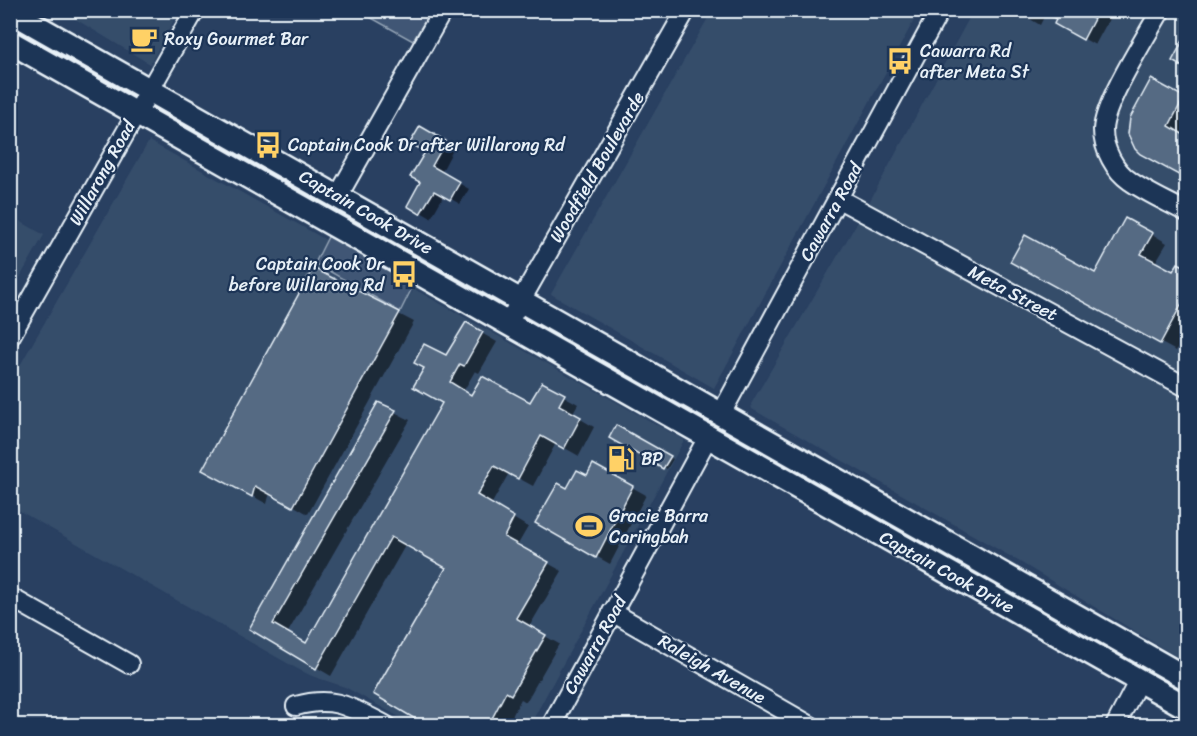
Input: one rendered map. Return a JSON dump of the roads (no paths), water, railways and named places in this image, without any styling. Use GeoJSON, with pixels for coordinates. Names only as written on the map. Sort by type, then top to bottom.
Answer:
{"type":"FeatureCollection","features":[{"type":"Feature","properties":{"kind":"main road","name":"Captain Cook Drive"},"geometry":{"type":"LineString","coordinates":[[10,11],[1186,678]]}},
{"type":"Feature","properties":{"kind":"main road","name":"Captain Cook Drive"},"geometry":{"type":"LineString","coordinates":[[10,42],[1186,707]]}},
{"type":"Feature","properties":{"kind":"main road"},"geometry":{"type":"LineString","coordinates":[[708,437],[721,414]]}},
{"type":"Feature","properties":{"kind":"main road"},"geometry":{"type":"LineString","coordinates":[[1139,680],[1149,657]]}},
{"type":"Feature","properties":{"kind":"street","name":"Willarong Road"},"geometry":{"type":"LineString","coordinates":[[10,337],[195,10]]}},
{"type":"Feature","properties":{"kind":"street"},"geometry":{"type":"LineString","coordinates":[[338,196],[443,10]]}},
{"type":"Feature","properties":{"kind":"street","name":"Woodfield Boulevarde"},"geometry":{"type":"LineString","coordinates":[[508,323],[686,10]]}},
{"type":"Feature","properties":{"kind":"street","name":"Cawarra Road"},"geometry":{"type":"LineString","coordinates":[[721,414],[940,10]]}},
{"type":"Feature","properties":{"kind":"street"},"geometry":{"type":"LineString","coordinates":[[1161,10],[1115,93],[1103,129],[1106,147],[1113,164],[1129,180],[1186,212]]}},
{"type":"Feature","properties":{"kind":"street","name":"Meta Street"},"geometry":{"type":"LineString","coordinates":[[839,199],[1186,387]]}},
{"type":"Feature","properties":{"kind":"street","name":"Cawarra Road"},"geometry":{"type":"LineString","coordinates":[[551,726],[708,437]]}},
{"type":"Feature","properties":{"kind":"street"},"geometry":{"type":"LineString","coordinates":[[10,597],[129,664]]}},
{"type":"Feature","properties":{"kind":"street","name":"Raleigh Avenue"},"geometry":{"type":"LineString","coordinates":[[612,612],[811,726]]}},
{"type":"Feature","properties":{"kind":"street"},"geometry":{"type":"LineString","coordinates":[[1115,726],[1139,680]]}},
{"type":"Feature","properties":{"kind":"street"},"geometry":{"type":"LineString","coordinates":[[296,706],[317,700],[342,703],[387,726]]}},
{"type":"Feature","properties":{"kind":"place","name":"Roxy Gourmet Bar"},"geometry":{"type":"Point","coordinates":[144,39]}},
{"type":"Feature","properties":{"kind":"place","name":"Cawarra Rd after Meta St"},"geometry":{"type":"Point","coordinates":[900,61]}},
{"type":"Feature","properties":{"kind":"place","name":"Captain Cook Dr after Willarong Rd"},"geometry":{"type":"Point","coordinates":[268,145]}},
{"type":"Feature","properties":{"kind":"place","name":"Captain Cook Dr before Willarong Rd"},"geometry":{"type":"Point","coordinates":[404,274]}},
{"type":"Feature","properties":{"kind":"place","name":"BP"},"geometry":{"type":"Point","coordinates":[621,459]}},
{"type":"Feature","properties":{"kind":"place","name":"Gracie Barra Caringbah"},"geometry":{"type":"Point","coordinates":[589,526]}}]}
